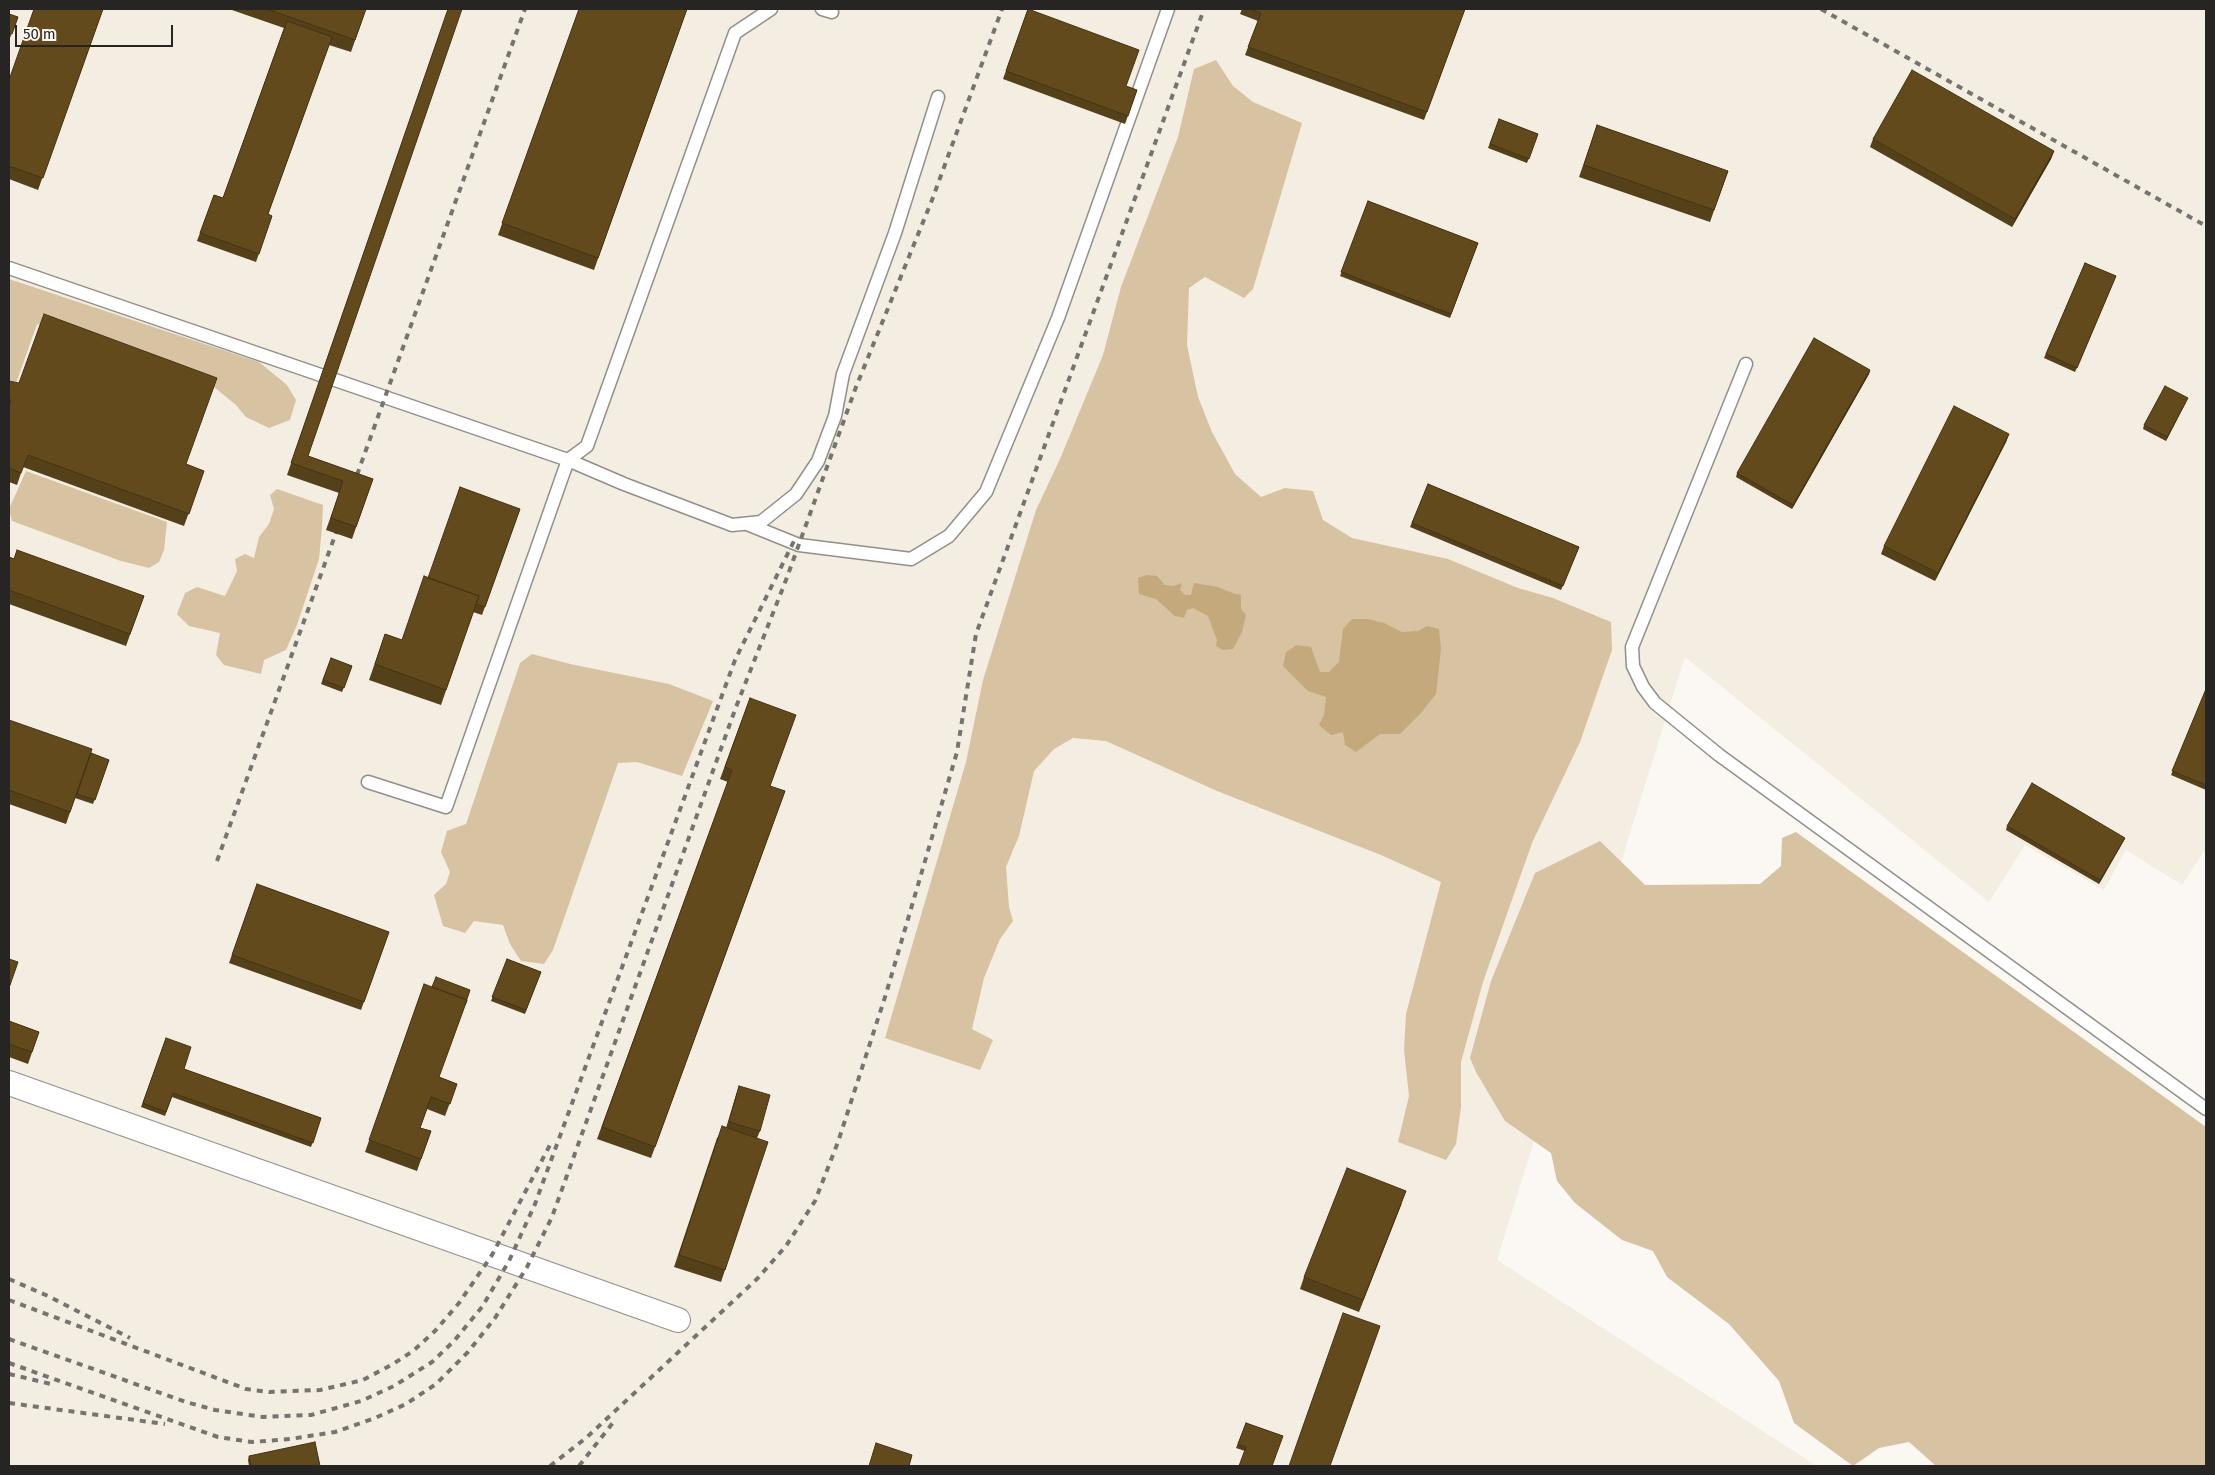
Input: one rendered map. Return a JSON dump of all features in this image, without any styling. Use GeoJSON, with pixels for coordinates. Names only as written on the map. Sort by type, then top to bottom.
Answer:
{"type":"FeatureCollection","features":[{"type":"Feature","properties":{"kind":"street"},"geometry":{"type":"LineString","coordinates":[[9,1083],[678,1320]]}},
{"type":"Feature","properties":{"kind":"lane"},"geometry":{"type":"LineString","coordinates":[[368,782],[446,808],[568,460],[587,446],[735,33],[771,9]]}},
{"type":"Feature","properties":{"kind":"lane"},"geometry":{"type":"LineString","coordinates":[[746,524],[792,544],[911,559],[949,536],[986,492],[1058,318],[1168,9]]}},
{"type":"Feature","properties":{"kind":"lane"},"geometry":{"type":"LineString","coordinates":[[9,268],[568,460],[624,484],[732,525],[761,522],[796,494],[818,461],[835,416],[843,374],[895,233],[938,97]]}},
{"type":"Feature","properties":{"kind":"lane"},"geometry":{"type":"LineString","coordinates":[[1746,364],[1632,647],[1634,666],[1643,687],[1656,702],[1719,755],[2206,1109]]}},
{"type":"Feature","properties":{"kind":"shaded area"},"geometry":{"type":"Polygon","coordinates":[[[9,9],[2206,9],[2206,848],[2182,885],[2126,850],[2104,890],[2025,845],[1989,902],[1685,657],[1497,1260],[1817,1466],[9,1466],[9,9]]]}},
{"type":"Feature","properties":{"kind":"shaded area"},"geometry":{"type":"Polygon","coordinates":[[[1216,60],[1233,86],[1253,102],[1302,123],[1253,289],[1244,298],[1205,277],[1189,288],[1187,345],[1198,397],[1212,432],[1235,474],[1261,497],[1285,488],[1313,491],[1323,520],[1352,538],[1448,559],[1518,588],[1553,598],[1611,622],[1612,650],[1580,742],[1532,843],[1483,982],[1461,1062],[1461,1107],[1456,1144],[1446,1160],[1398,1142],[1409,1096],[1404,1050],[1406,1014],[1441,882],[1381,855],[1217,791],[1106,741],[1073,738],[1054,749],[1034,771],[1019,836],[1006,867],[1009,907],[1013,921],[1000,939],[984,978],[972,1029],[993,1040],[980,1070],[885,1038],[966,762],[983,680],[1036,510],[1060,459],[1103,355],[1121,287],[1178,137],[1194,69],[1216,60]]]}},
{"type":"Feature","properties":{"kind":"shaded area"},"geometry":{"type":"Polygon","coordinates":[[[9,279],[259,362],[287,385],[296,400],[290,420],[269,428],[246,417],[236,405],[214,387],[37,324],[13,392],[9,392],[9,279]]]}},
{"type":"Feature","properties":{"kind":"shaded area"},"geometry":{"type":"Polygon","coordinates":[[[26,471],[167,522],[164,550],[159,562],[149,568],[121,561],[12,521],[9,509],[26,471]]]}},
{"type":"Feature","properties":{"kind":"shaded area"},"geometry":{"type":"Polygon","coordinates":[[[277,489],[323,505],[322,527],[319,559],[297,625],[286,650],[264,660],[261,674],[224,665],[216,655],[220,633],[189,626],[177,614],[185,593],[197,587],[225,596],[237,571],[235,559],[245,554],[254,558],[259,537],[269,524],[274,509],[270,495],[277,489]]]}},
{"type":"Feature","properties":{"kind":"shaded area"},"geometry":{"type":"Polygon","coordinates":[[[1147,575],[1157,576],[1165,585],[1174,586],[1182,583],[1180,590],[1185,595],[1191,595],[1194,583],[1218,587],[1241,595],[1241,609],[1246,615],[1242,632],[1233,649],[1223,650],[1216,646],[1217,640],[1208,616],[1193,608],[1187,610],[1184,618],[1175,616],[1156,599],[1139,594],[1138,578],[1147,575]]]}},
{"type":"Feature","properties":{"kind":"shaded area"},"geometry":{"type":"Polygon","coordinates":[[[1352,619],[1368,619],[1384,623],[1402,632],[1418,631],[1427,626],[1439,629],[1441,649],[1436,694],[1421,713],[1400,734],[1380,734],[1356,752],[1345,745],[1343,732],[1331,735],[1319,725],[1324,715],[1326,697],[1308,691],[1283,666],[1286,652],[1297,645],[1311,647],[1320,672],[1329,672],[1339,662],[1343,629],[1352,619]]]}},
{"type":"Feature","properties":{"kind":"shaded area"},"geometry":{"type":"Polygon","coordinates":[[[532,654],[570,664],[669,684],[713,701],[682,776],[637,762],[618,763],[553,950],[544,964],[521,961],[510,944],[503,925],[474,921],[465,933],[443,926],[434,895],[446,884],[450,872],[441,852],[447,831],[466,824],[520,663],[532,654]]]}},
{"type":"Feature","properties":{"kind":"shaded area"},"geometry":{"type":"Polygon","coordinates":[[[1796,832],[2206,1127],[2206,1466],[1936,1466],[1909,1442],[1879,1448],[1853,1466],[1794,1423],[1779,1381],[1729,1324],[1667,1277],[1653,1251],[1622,1240],[1575,1203],[1557,1181],[1551,1153],[1505,1121],[1476,1072],[1470,1058],[1491,981],[1535,873],[1600,841],[1645,885],[1760,884],[1781,866],[1782,838],[1796,832]]]}},
{"type":"Feature","properties":{"kind":"building"},"geometry":{"type":"Polygon","coordinates":[[[34,9],[103,9],[43,178],[9,166],[9,80],[34,9]]]}},
{"type":"Feature","properties":{"kind":"building"},"geometry":{"type":"Polygon","coordinates":[[[267,9],[366,9],[355,40],[267,9]]]}},
{"type":"Feature","properties":{"kind":"building"},"geometry":{"type":"Polygon","coordinates":[[[448,9],[462,9],[308,456],[373,479],[356,527],[331,518],[343,481],[291,463],[448,9]]]}},
{"type":"Feature","properties":{"kind":"building"},"geometry":{"type":"Polygon","coordinates":[[[579,9],[687,9],[598,258],[502,223],[579,9]]]}},
{"type":"Feature","properties":{"kind":"building"},"geometry":{"type":"Polygon","coordinates":[[[1028,9],[1139,50],[1126,86],[1137,90],[1128,116],[1006,71],[1028,9]]]}},
{"type":"Feature","properties":{"kind":"building"},"geometry":{"type":"Polygon","coordinates":[[[1250,9],[1465,9],[1427,112],[1248,47],[1261,13],[1250,9]]]}},
{"type":"Feature","properties":{"kind":"building"},"geometry":{"type":"Polygon","coordinates":[[[9,14],[18,17],[12,34],[9,33],[9,14]]]}},
{"type":"Feature","properties":{"kind":"building"},"geometry":{"type":"Polygon","coordinates":[[[287,21],[332,37],[268,214],[272,216],[259,254],[200,233],[214,195],[223,198],[287,21]]]}},
{"type":"Feature","properties":{"kind":"building"},"geometry":{"type":"Polygon","coordinates":[[[1912,70],[2054,151],[2015,219],[1873,139],[1912,70]]]}},
{"type":"Feature","properties":{"kind":"building"},"geometry":{"type":"Polygon","coordinates":[[[1499,119],[1538,134],[1529,159],[1490,144],[1499,119]]]}},
{"type":"Feature","properties":{"kind":"building"},"geometry":{"type":"Polygon","coordinates":[[[1597,125],[1728,171],[1714,210],[1584,165],[1597,125]]]}},
{"type":"Feature","properties":{"kind":"building"},"geometry":{"type":"Polygon","coordinates":[[[1368,201],[1478,243],[1451,314],[1341,272],[1368,201]]]}},
{"type":"Feature","properties":{"kind":"building"},"geometry":{"type":"Polygon","coordinates":[[[2085,263],[2116,276],[2077,368],[2046,354],[2085,263]]]}},
{"type":"Feature","properties":{"kind":"building"},"geometry":{"type":"Polygon","coordinates":[[[44,314],[217,378],[186,464],[204,471],[189,514],[28,455],[21,473],[9,468],[9,407],[11,400],[9,399],[9,381],[19,383],[44,314]]]}},
{"type":"Feature","properties":{"kind":"building"},"geometry":{"type":"Polygon","coordinates":[[[1814,338],[1870,370],[1793,505],[1737,473],[1814,338]]]}},
{"type":"Feature","properties":{"kind":"building"},"geometry":{"type":"Polygon","coordinates":[[[2165,386],[2188,398],[2167,437],[2144,425],[2165,386]]]}},
{"type":"Feature","properties":{"kind":"building"},"geometry":{"type":"Polygon","coordinates":[[[1954,406],[2009,434],[1938,573],[1884,546],[1954,406]]]}},
{"type":"Feature","properties":{"kind":"building"},"geometry":{"type":"Polygon","coordinates":[[[1428,484],[1579,547],[1563,586],[1412,523],[1428,484]]]}},
{"type":"Feature","properties":{"kind":"building"},"geometry":{"type":"Polygon","coordinates":[[[460,487],[520,509],[485,607],[476,604],[479,596],[428,578],[460,487]]]}},
{"type":"Feature","properties":{"kind":"building"},"geometry":{"type":"Polygon","coordinates":[[[17,550],[144,596],[130,634],[9,590],[9,557],[14,559],[17,550]]]}},
{"type":"Feature","properties":{"kind":"building"},"geometry":{"type":"Polygon","coordinates":[[[424,576],[479,596],[446,690],[375,664],[385,634],[402,640],[424,576]]]}},
{"type":"Feature","properties":{"kind":"building"},"geometry":{"type":"Polygon","coordinates":[[[331,658],[352,666],[344,688],[323,680],[331,658]]]}},
{"type":"Feature","properties":{"kind":"building"},"geometry":{"type":"Polygon","coordinates":[[[2206,689],[2206,785],[2172,771],[2206,689]]]}},
{"type":"Feature","properties":{"kind":"building"},"geometry":{"type":"Polygon","coordinates":[[[750,698],[796,715],[770,786],[785,791],[655,1147],[602,1127],[732,770],[725,767],[750,698]]]}},
{"type":"Feature","properties":{"kind":"building"},"geometry":{"type":"Polygon","coordinates":[[[9,720],[92,749],[70,812],[9,790],[9,720]]]}},
{"type":"Feature","properties":{"kind":"building"},"geometry":{"type":"Polygon","coordinates":[[[91,753],[109,760],[95,800],[77,794],[91,753]]]}},
{"type":"Feature","properties":{"kind":"building"},"geometry":{"type":"Polygon","coordinates":[[[2032,783],[2125,838],[2100,880],[2007,826],[2032,783]]]}},
{"type":"Feature","properties":{"kind":"building"},"geometry":{"type":"Polygon","coordinates":[[[257,884],[389,932],[364,1002],[232,955],[257,884]]]}},
{"type":"Feature","properties":{"kind":"building"},"geometry":{"type":"Polygon","coordinates":[[[9,959],[18,962],[9,988],[9,959]]]}},
{"type":"Feature","properties":{"kind":"building"},"geometry":{"type":"Polygon","coordinates":[[[507,959],[541,972],[526,1010],[492,997],[507,959]]]}},
{"type":"Feature","properties":{"kind":"building"},"geometry":{"type":"Polygon","coordinates":[[[436,977],[470,990],[467,1000],[432,987],[436,977]]]}},
{"type":"Feature","properties":{"kind":"building"},"geometry":{"type":"Polygon","coordinates":[[[424,984],[467,1000],[439,1077],[457,1084],[450,1104],[431,1097],[420,1128],[431,1131],[421,1159],[369,1140],[424,984]]]}},
{"type":"Feature","properties":{"kind":"building"},"geometry":{"type":"Polygon","coordinates":[[[9,1021],[39,1032],[32,1052],[9,1044],[9,1021]]]}},
{"type":"Feature","properties":{"kind":"building"},"geometry":{"type":"Polygon","coordinates":[[[166,1038],[191,1047],[184,1069],[321,1118],[313,1143],[173,1093],[166,1112],[143,1103],[166,1038]]]}},
{"type":"Feature","properties":{"kind":"building"},"geometry":{"type":"Polygon","coordinates":[[[739,1086],[770,1095],[760,1131],[729,1122],[739,1086]]]}},
{"type":"Feature","properties":{"kind":"building"},"geometry":{"type":"Polygon","coordinates":[[[722,1126],[768,1142],[725,1270],[679,1255],[722,1126]]]}},
{"type":"Feature","properties":{"kind":"building"},"geometry":{"type":"Polygon","coordinates":[[[1347,1168],[1406,1191],[1363,1300],[1304,1277],[1347,1168]]]}},
{"type":"Feature","properties":{"kind":"building"},"geometry":{"type":"Polygon","coordinates":[[[1343,1313],[1380,1326],[1330,1466],[1289,1466],[1343,1313]]]}},
{"type":"Feature","properties":{"kind":"building"},"geometry":{"type":"Polygon","coordinates":[[[1246,1423],[1283,1436],[1272,1466],[1239,1466],[1246,1447],[1238,1444],[1246,1423]]]}},
{"type":"Feature","properties":{"kind":"building"},"geometry":{"type":"Polygon","coordinates":[[[315,1442],[320,1466],[251,1466],[249,1456],[315,1442]]]}},
{"type":"Feature","properties":{"kind":"building"},"geometry":{"type":"Polygon","coordinates":[[[876,1443],[912,1455],[909,1466],[869,1466],[876,1443]]]}},
{"type":"Feature","properties":{"kind":"railway"},"geometry":{"type":"LineString","coordinates":[[353,486],[525,9]]}},
{"type":"Feature","properties":{"kind":"railway"},"geometry":{"type":"LineString","coordinates":[[9,1363],[218,1437],[252,1442],[290,1439],[335,1432],[375,1418],[406,1404],[436,1384],[468,1352],[495,1318],[527,1267],[552,1217],[736,707],[786,580],[856,387],[932,200],[1002,9]]}},
{"type":"Feature","properties":{"kind":"railway"},"geometry":{"type":"LineString","coordinates":[[550,1466],[586,1438],[757,1279],[786,1246],[815,1201],[838,1142],[886,994],[957,752],[976,634],[1204,9]]}},
{"type":"Feature","properties":{"kind":"railway"},"geometry":{"type":"LineString","coordinates":[[1821,9],[2206,226]]}},
{"type":"Feature","properties":{"kind":"railway"},"geometry":{"type":"LineString","coordinates":[[217,861],[341,519]]}},
{"type":"Feature","properties":{"kind":"railway"},"geometry":{"type":"LineString","coordinates":[[9,1339],[186,1402],[215,1410],[263,1417],[311,1415],[361,1401],[394,1386],[432,1362],[454,1341],[482,1307],[509,1261],[535,1204],[735,660],[796,537]]}},
{"type":"Feature","properties":{"kind":"railway"},"geometry":{"type":"LineString","coordinates":[[9,1300],[246,1389],[269,1392],[320,1390],[363,1380],[413,1351],[435,1331],[459,1303],[492,1255],[550,1145]]}},
{"type":"Feature","properties":{"kind":"railway"},"geometry":{"type":"LineString","coordinates":[[9,1279],[48,1296],[130,1338]]}},
{"type":"Feature","properties":{"kind":"railway"},"geometry":{"type":"LineString","coordinates":[[9,1374],[51,1384]]}},
{"type":"Feature","properties":{"kind":"railway"},"geometry":{"type":"LineString","coordinates":[[9,1403],[165,1424]]}},
{"type":"Feature","properties":{"kind":"railway"},"geometry":{"type":"LineString","coordinates":[[579,1466],[615,1420]]}}]}
